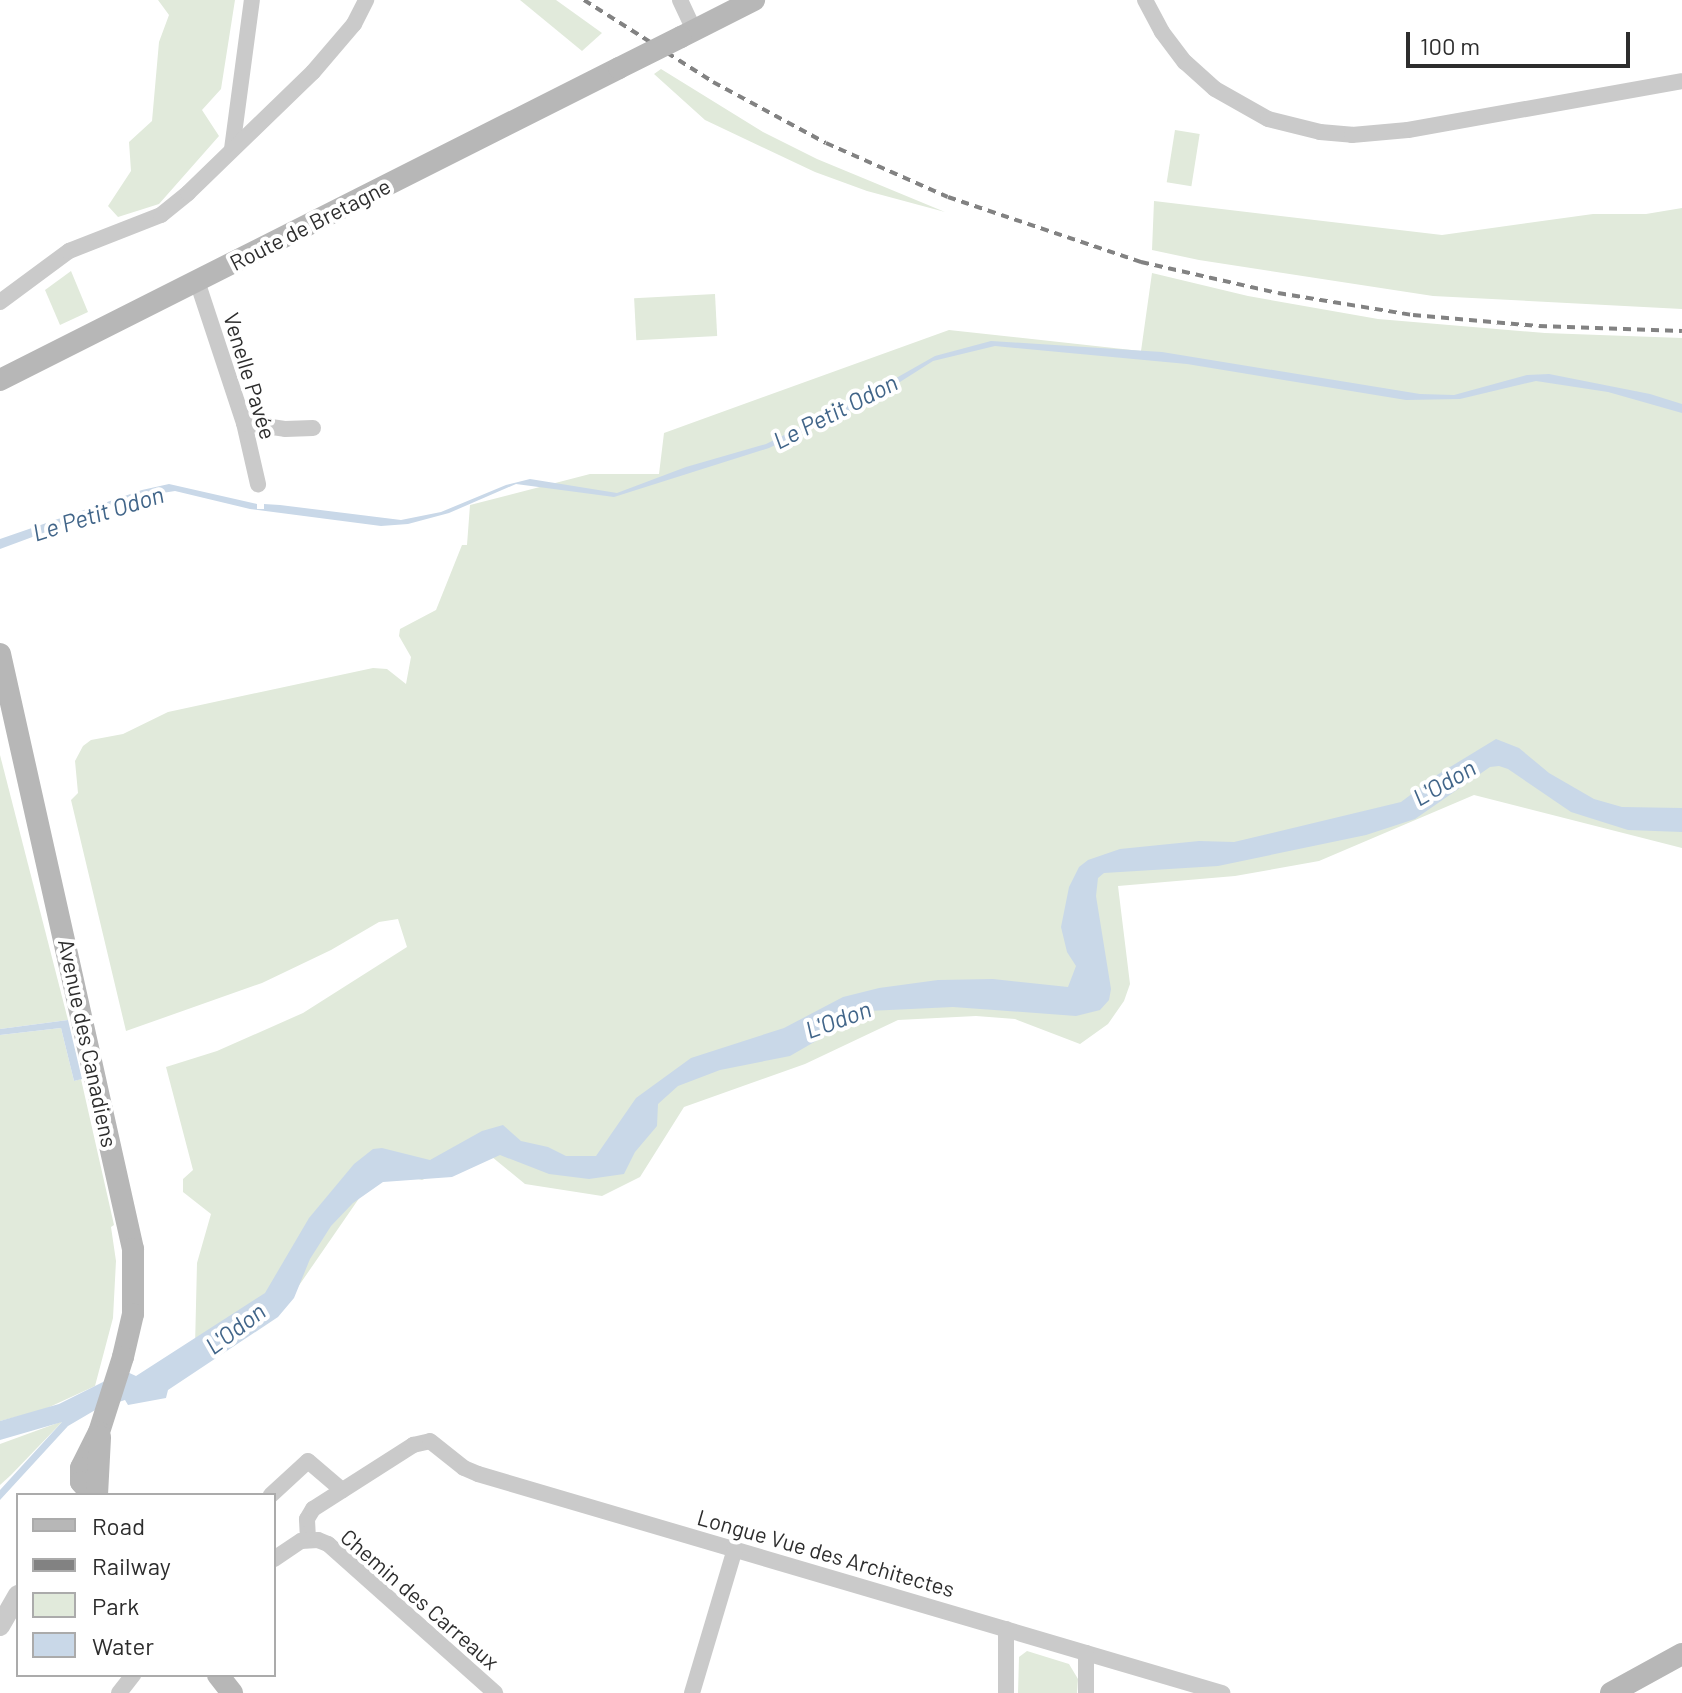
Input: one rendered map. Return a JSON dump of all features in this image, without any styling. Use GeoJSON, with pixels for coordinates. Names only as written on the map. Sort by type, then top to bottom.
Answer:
{"type":"FeatureCollection","features":[{"type":"Feature","properties":{"kind":"main road","name":"Route de Bretagne"},"geometry":{"type":"LineString","coordinates":[[0,380],[754,0]]}},
{"type":"Feature","properties":{"kind":"main road","name":"Avenue des Canadiens"},"geometry":{"type":"LineString","coordinates":[[0,654],[131,1239],[134,1303],[123,1357],[99,1432],[80,1475],[85,1490],[90,1493]]}},
{"type":"Feature","properties":{"kind":"main road"},"geometry":{"type":"LineString","coordinates":[[1611,1693],[1682,1654]]}},
{"type":"Feature","properties":{"kind":"main road"},"geometry":{"type":"LineString","coordinates":[[220,1677],[232,1693]]}},
{"type":"Feature","properties":{"kind":"street"},"geometry":{"type":"LineString","coordinates":[[232,149],[238,129],[252,0]]}},
{"type":"Feature","properties":{"kind":"street"},"geometry":{"type":"LineString","coordinates":[[0,302],[73,249],[161,215],[313,72],[354,24],[366,0]]}},
{"type":"Feature","properties":{"kind":"street"},"geometry":{"type":"LineString","coordinates":[[680,0],[687,33]]}},
{"type":"Feature","properties":{"kind":"street"},"geometry":{"type":"LineString","coordinates":[[1145,0],[1162,32],[1185,62],[1215,89],[1268,119],[1320,132],[1352,135],[1408,130],[1682,81]]}},
{"type":"Feature","properties":{"kind":"street","name":"Venelle Pavée"},"geometry":{"type":"LineString","coordinates":[[197,281],[244,423],[258,484]]}},
{"type":"Feature","properties":{"kind":"street"},"geometry":{"type":"LineString","coordinates":[[244,423],[285,429],[313,428]]}},
{"type":"Feature","properties":{"kind":"street","name":"Longue Vue des Architectes"},"geometry":{"type":"LineString","coordinates":[[342,1490],[413,1445],[426,1441],[435,1443],[459,1465],[478,1474],[1222,1693]]}},
{"type":"Feature","properties":{"kind":"street"},"geometry":{"type":"LineString","coordinates":[[273,1493],[308,1461],[342,1490],[308,1513],[308,1539]]}},
{"type":"Feature","properties":{"kind":"street","name":"Chemin des Carreaux"},"geometry":{"type":"LineString","coordinates":[[276,1558],[308,1539],[328,1544],[495,1693]]}},
{"type":"Feature","properties":{"kind":"street"},"geometry":{"type":"LineString","coordinates":[[692,1693],[735,1549]]}},
{"type":"Feature","properties":{"kind":"street"},"geometry":{"type":"LineString","coordinates":[[0,1626],[16,1598]]}},
{"type":"Feature","properties":{"kind":"street"},"geometry":{"type":"LineString","coordinates":[[1006,1629],[1006,1693]]}},
{"type":"Feature","properties":{"kind":"street"},"geometry":{"type":"LineString","coordinates":[[1086,1653],[1086,1693]]}},
{"type":"Feature","properties":{"kind":"street"},"geometry":{"type":"LineString","coordinates":[[119,1693],[131,1677]]}},
{"type":"Feature","properties":{"kind":"green space"},"geometry":{"type":"Polygon","coordinates":[[[158,0],[235,0],[221,89],[202,110],[219,136],[159,204],[118,217],[108,206],[131,171],[129,142],[152,121],[159,42],[169,15],[158,0]]]}},
{"type":"Feature","properties":{"kind":"green space"},"geometry":{"type":"Polygon","coordinates":[[[520,0],[556,0],[602,33],[582,51],[520,0]]]}},
{"type":"Feature","properties":{"kind":"green space"},"geometry":{"type":"Polygon","coordinates":[[[661,69],[763,132],[817,159],[945,212],[867,191],[815,172],[705,120],[654,74],[661,69]]]}},
{"type":"Feature","properties":{"kind":"green space"},"geometry":{"type":"Polygon","coordinates":[[[1175,130],[1200,134],[1191,186],[1167,182],[1175,130]]]}},
{"type":"Feature","properties":{"kind":"green space"},"geometry":{"type":"Polygon","coordinates":[[[1154,201],[1442,235],[1593,214],[1646,214],[1682,208],[1682,309],[1433,296],[1199,260],[1152,250],[1154,201]]]}},
{"type":"Feature","properties":{"kind":"green space"},"geometry":{"type":"Polygon","coordinates":[[[71,271],[88,312],[60,325],[45,290],[71,271]]]}},
{"type":"Feature","properties":{"kind":"green space"},"geometry":{"type":"Polygon","coordinates":[[[1152,273],[1248,296],[1378,319],[1545,333],[1682,338],[1682,848],[1474,795],[1319,861],[1235,876],[1118,886],[1130,984],[1124,1001],[1108,1024],[1080,1044],[1015,1019],[976,1016],[898,1020],[805,1064],[684,1107],[640,1177],[602,1196],[525,1184],[486,1152],[422,1180],[380,1168],[291,1297],[195,1347],[197,1263],[211,1214],[183,1192],[183,1179],[193,1170],[166,1067],[217,1051],[303,1013],[407,947],[398,919],[379,922],[331,950],[262,983],[126,1031],[71,800],[78,793],[75,761],[83,746],[91,740],[123,734],[168,712],[373,668],[387,669],[406,684],[411,657],[399,636],[400,629],[436,610],[462,545],[467,545],[470,505],[590,474],[659,474],[664,433],[949,330],[1141,351],[1152,273]]]}},
{"type":"Feature","properties":{"kind":"green space"},"geometry":{"type":"Polygon","coordinates":[[[715,294],[717,336],[636,340],[634,298],[715,294]]]}},
{"type":"Feature","properties":{"kind":"green space"},"geometry":{"type":"Polygon","coordinates":[[[0,755],[68,1020],[0,1029],[0,755]]]}},
{"type":"Feature","properties":{"kind":"green space"},"geometry":{"type":"Polygon","coordinates":[[[61,1028],[74,1081],[81,1079],[114,1225],[111,1227],[116,1261],[113,1318],[95,1386],[43,1410],[0,1421],[0,1035],[61,1028]]]}},
{"type":"Feature","properties":{"kind":"green space"},"geometry":{"type":"Polygon","coordinates":[[[63,1421],[11,1475],[0,1485],[0,1444],[63,1421]]]}},
{"type":"Feature","properties":{"kind":"green space"},"geometry":{"type":"Polygon","coordinates":[[[1027,1651],[1069,1664],[1078,1679],[1077,1693],[1018,1693],[1019,1657],[1027,1651]]]}},
{"type":"Feature","properties":{"kind":"water","name":"Le Petit Odon"},"geometry":{"type":"Polygon","coordinates":[[[991,341],[1162,352],[1420,394],[1454,395],[1527,375],[1549,374],[1650,394],[1682,404],[1682,413],[1608,392],[1536,381],[1460,399],[1406,400],[1187,364],[995,346],[933,361],[870,401],[769,448],[614,497],[516,484],[449,513],[408,524],[381,526],[250,509],[175,491],[143,496],[0,549],[0,539],[142,490],[169,484],[257,504],[257,509],[264,509],[264,504],[280,505],[401,520],[441,512],[506,485],[530,479],[617,493],[686,467],[766,444],[875,390],[935,356],[991,341]]]}},
{"type":"Feature","properties":{"kind":"water","name":"L'Odon"},"geometry":{"type":"Polygon","coordinates":[[[1496,739],[1519,748],[1549,773],[1594,799],[1622,807],[1682,808],[1682,832],[1628,830],[1571,812],[1499,766],[1490,767],[1415,819],[1366,835],[1218,866],[1104,873],[1098,878],[1096,896],[1111,989],[1109,1000],[1100,1010],[1076,1016],[953,1007],[868,1011],[790,1056],[720,1070],[678,1086],[658,1104],[657,1126],[635,1152],[624,1174],[589,1179],[549,1174],[500,1155],[452,1177],[383,1182],[353,1203],[331,1226],[310,1259],[294,1298],[278,1317],[168,1390],[166,1398],[128,1405],[125,1400],[97,1409],[68,1426],[0,1500],[0,1490],[62,1422],[0,1440],[0,1421],[59,1404],[125,1371],[136,1376],[265,1293],[309,1218],[354,1164],[373,1149],[382,1148],[430,1160],[482,1131],[503,1125],[521,1141],[548,1147],[566,1156],[596,1156],[636,1098],[691,1058],[784,1028],[843,997],[879,988],[938,980],[993,979],[1068,987],[1076,966],[1067,952],[1061,927],[1069,887],[1079,867],[1088,860],[1120,849],[1199,841],[1234,842],[1401,802],[1437,775],[1496,739]]]}},
{"type":"Feature","properties":{"kind":"water"},"geometry":{"type":"Polygon","coordinates":[[[68,1020],[82,1079],[74,1081],[61,1028],[0,1035],[0,1029],[68,1020]]]}},
{"type":"Feature","properties":{"kind":"railway"},"geometry":{"type":"LineString","coordinates":[[584,0],[713,82],[826,143],[948,197],[1141,262],[1278,293],[1413,315],[1539,326],[1682,331]]}}]}
